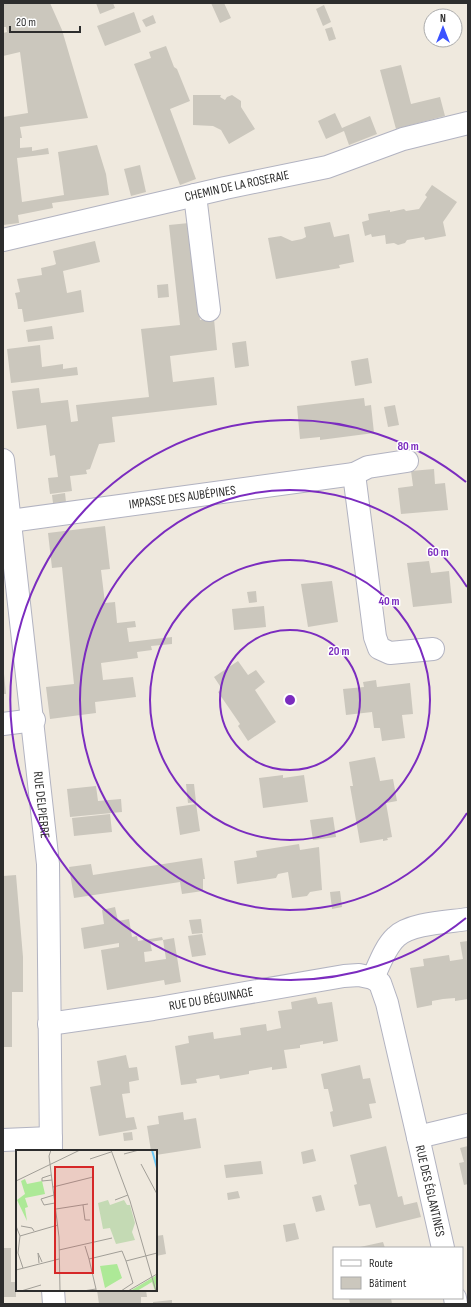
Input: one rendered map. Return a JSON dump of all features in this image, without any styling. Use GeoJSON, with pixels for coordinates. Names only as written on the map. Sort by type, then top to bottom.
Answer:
{"type":"FeatureCollection","features":[{"type":"Feature","properties":{"kind":"street","name":"CHEMIN DE LA ROSERAIE"},"geometry":{"type":"LineString","coordinates":[[3,240],[195,195],[327,167],[403,139],[468,123]]}},
{"type":"Feature","properties":{"kind":"street"},"geometry":{"type":"LineString","coordinates":[[195,195],[209,310]]}},
{"type":"Feature","properties":{"kind":"street","name":"RUE DELPIERRE"},"geometry":{"type":"LineString","coordinates":[[3,460],[34,720],[48,864],[51,1145]]}},
{"type":"Feature","properties":{"kind":"street","name":"IMPASSE DES AUBÉPINES"},"geometry":{"type":"LineString","coordinates":[[10,521],[354,474],[368,467],[407,461]]}},
{"type":"Feature","properties":{"kind":"street"},"geometry":{"type":"LineString","coordinates":[[354,474],[377,643],[379,648],[390,653],[434,649]]}},
{"type":"Feature","properties":{"kind":"street"},"geometry":{"type":"LineString","coordinates":[[3,724],[34,720]]}},
{"type":"Feature","properties":{"kind":"street"},"geometry":{"type":"LineString","coordinates":[[418,1137],[387,1003],[380,984],[373,978],[387,948],[394,938],[401,932],[419,927],[468,919]]}},
{"type":"Feature","properties":{"kind":"street","name":"RUE DU BÉGUINAGE"},"geometry":{"type":"LineString","coordinates":[[49,1024],[154,1009],[344,976],[359,974],[373,978]]}},
{"type":"Feature","properties":{"kind":"street","name":"RUE DES ÉGLANTINES"},"geometry":{"type":"LineString","coordinates":[[443,1247],[418,1137],[468,1125]]}},
{"type":"Feature","properties":{"kind":"street"},"geometry":{"type":"LineString","coordinates":[[3,1140],[51,1145]]}},
{"type":"Feature","properties":{"kind":"street"},"geometry":{"type":"LineString","coordinates":[[54,1291],[54,1304]]}},
{"type":"Feature","properties":{"kind":"building"},"geometry":{"type":"Polygon","coordinates":[[[3,3],[50,3],[62,30],[88,118],[20,127],[22,138],[20,138],[20,148],[32,147],[32,151],[48,148],[49,154],[17,158],[22,202],[64,195],[58,152],[97,145],[106,174],[109,195],[52,203],[53,208],[18,215],[19,223],[3,225],[3,117],[28,113],[20,52],[3,56],[3,33],[7,32],[6,27],[3,27],[3,3]]]}},
{"type":"Feature","properties":{"kind":"building"},"geometry":{"type":"Polygon","coordinates":[[[96,3],[113,3],[115,8],[100,14],[96,3]]]}},
{"type":"Feature","properties":{"kind":"building"},"geometry":{"type":"Polygon","coordinates":[[[211,3],[224,3],[231,18],[220,23],[211,3]]]}},
{"type":"Feature","properties":{"kind":"building"},"geometry":{"type":"Polygon","coordinates":[[[324,5],[331,22],[323,26],[316,9],[324,5]]]}},
{"type":"Feature","properties":{"kind":"building"},"geometry":{"type":"Polygon","coordinates":[[[134,12],[141,32],[105,46],[97,26],[134,12]]]}},
{"type":"Feature","properties":{"kind":"building"},"geometry":{"type":"Polygon","coordinates":[[[153,15],[156,23],[146,27],[142,20],[153,15]]]}},
{"type":"Feature","properties":{"kind":"building"},"geometry":{"type":"Polygon","coordinates":[[[332,27],[336,39],[329,41],[325,29],[332,27]]]}},
{"type":"Feature","properties":{"kind":"building"},"geometry":{"type":"Polygon","coordinates":[[[166,46],[190,101],[170,109],[196,179],[180,185],[134,64],[151,58],[149,52],[166,46]]]}},
{"type":"Feature","properties":{"kind":"building"},"geometry":{"type":"Polygon","coordinates":[[[401,65],[411,104],[440,97],[445,116],[396,129],[380,70],[401,65]]]}},
{"type":"Feature","properties":{"kind":"building"},"geometry":{"type":"Polygon","coordinates":[[[193,95],[221,95],[220,97],[225,100],[227,97],[232,95],[241,101],[241,107],[255,129],[229,144],[221,130],[213,126],[193,125],[193,95]]]}},
{"type":"Feature","properties":{"kind":"building"},"geometry":{"type":"Polygon","coordinates":[[[335,113],[342,128],[370,116],[377,134],[349,145],[344,131],[326,139],[318,121],[335,113]]]}},
{"type":"Feature","properties":{"kind":"building"},"geometry":{"type":"Polygon","coordinates":[[[140,165],[146,192],[131,196],[124,169],[140,165]]]}},
{"type":"Feature","properties":{"kind":"building"},"geometry":{"type":"Polygon","coordinates":[[[432,185],[457,202],[443,222],[446,236],[425,240],[424,237],[407,240],[405,243],[398,245],[394,243],[386,244],[385,235],[372,237],[371,234],[365,236],[362,222],[369,220],[368,214],[390,210],[390,212],[404,209],[406,211],[419,209],[427,197],[425,195],[432,185]]]}},
{"type":"Feature","properties":{"kind":"building"},"geometry":{"type":"Polygon","coordinates":[[[330,222],[334,237],[349,234],[354,262],[339,265],[340,268],[276,279],[268,238],[281,236],[292,241],[302,239],[306,237],[304,227],[330,222]]]}},
{"type":"Feature","properties":{"kind":"building"},"geometry":{"type":"Polygon","coordinates":[[[189,223],[200,320],[214,319],[217,350],[170,356],[173,382],[214,377],[217,405],[112,417],[115,442],[99,444],[90,469],[86,470],[87,474],[70,476],[72,491],[50,494],[48,478],[58,477],[55,455],[50,456],[46,425],[17,429],[12,391],[39,388],[41,403],[68,400],[71,422],[78,421],[76,405],[149,397],[141,329],[180,325],[169,225],[189,223]]]}},
{"type":"Feature","properties":{"kind":"building"},"geometry":{"type":"Polygon","coordinates":[[[95,241],[100,262],[63,271],[67,293],[81,290],[84,312],[24,322],[22,309],[18,309],[15,293],[20,292],[17,279],[42,275],[41,268],[56,264],[53,251],[95,241]]]}},
{"type":"Feature","properties":{"kind":"building"},"geometry":{"type":"Polygon","coordinates":[[[168,284],[169,297],[158,298],[157,285],[168,284]]]}},
{"type":"Feature","properties":{"kind":"building"},"geometry":{"type":"Polygon","coordinates":[[[52,326],[54,339],[28,342],[26,330],[52,326]]]}},
{"type":"Feature","properties":{"kind":"building"},"geometry":{"type":"Polygon","coordinates":[[[246,341],[249,366],[235,368],[232,343],[246,341]]]}},
{"type":"Feature","properties":{"kind":"building"},"geometry":{"type":"Polygon","coordinates":[[[40,345],[42,367],[63,364],[63,369],[77,367],[78,375],[11,383],[7,349],[40,345]]]}},
{"type":"Feature","properties":{"kind":"building"},"geometry":{"type":"Polygon","coordinates":[[[368,358],[372,383],[355,386],[351,361],[368,358]]]}},
{"type":"Feature","properties":{"kind":"building"},"geometry":{"type":"Polygon","coordinates":[[[364,398],[365,406],[371,405],[374,433],[320,440],[320,437],[300,439],[297,406],[364,398]]]}},
{"type":"Feature","properties":{"kind":"building"},"geometry":{"type":"Polygon","coordinates":[[[395,405],[399,425],[388,427],[384,407],[395,405]]]}},
{"type":"Feature","properties":{"kind":"building"},"geometry":{"type":"Polygon","coordinates":[[[434,469],[435,484],[445,483],[448,510],[401,514],[398,488],[413,486],[411,471],[434,469]]]}},
{"type":"Feature","properties":{"kind":"building"},"geometry":{"type":"Polygon","coordinates":[[[65,493],[66,502],[53,503],[52,495],[65,493]]]}},
{"type":"Feature","properties":{"kind":"building"},"geometry":{"type":"Polygon","coordinates":[[[105,526],[110,569],[101,570],[105,603],[115,602],[117,623],[135,621],[136,627],[127,628],[129,642],[172,637],[172,644],[151,646],[152,650],[137,652],[138,658],[101,663],[103,680],[133,677],[136,697],[95,702],[96,713],[50,719],[46,687],[74,684],[62,567],[52,568],[48,533],[105,526]]]}},
{"type":"Feature","properties":{"kind":"building"},"geometry":{"type":"Polygon","coordinates":[[[429,561],[431,573],[449,571],[452,603],[413,607],[407,563],[429,561]]]}},
{"type":"Feature","properties":{"kind":"building"},"geometry":{"type":"Polygon","coordinates":[[[332,581],[338,622],[308,627],[301,584],[332,581]]]}},
{"type":"Feature","properties":{"kind":"building"},"geometry":{"type":"Polygon","coordinates":[[[256,591],[257,602],[249,603],[247,592],[256,591]]]}},
{"type":"Feature","properties":{"kind":"building"},"geometry":{"type":"Polygon","coordinates":[[[264,606],[266,627],[234,630],[232,609],[264,606]]]}},
{"type":"Feature","properties":{"kind":"building"},"geometry":{"type":"Polygon","coordinates":[[[238,661],[248,675],[256,670],[265,682],[255,690],[276,722],[248,741],[238,726],[240,724],[218,692],[222,689],[214,677],[238,661]]]}},
{"type":"Feature","properties":{"kind":"building"},"geometry":{"type":"Polygon","coordinates":[[[3,664],[6,694],[3,694],[3,664]]]}},
{"type":"Feature","properties":{"kind":"building"},"geometry":{"type":"Polygon","coordinates":[[[376,680],[377,687],[410,683],[413,714],[402,715],[405,738],[382,741],[380,728],[374,728],[372,712],[346,715],[343,689],[364,687],[363,682],[376,680]]]}},
{"type":"Feature","properties":{"kind":"building"},"geometry":{"type":"Polygon","coordinates":[[[375,757],[380,781],[393,779],[397,801],[386,803],[392,837],[383,841],[383,839],[360,843],[350,786],[353,786],[349,762],[375,757]]]}},
{"type":"Feature","properties":{"kind":"building"},"geometry":{"type":"Polygon","coordinates":[[[283,775],[283,778],[304,775],[308,802],[263,808],[259,778],[283,775]]]}},
{"type":"Feature","properties":{"kind":"building"},"geometry":{"type":"Polygon","coordinates":[[[186,784],[194,784],[196,802],[188,803],[186,784]]]}},
{"type":"Feature","properties":{"kind":"building"},"geometry":{"type":"Polygon","coordinates":[[[96,786],[98,801],[121,799],[122,812],[70,817],[67,789],[96,786]]]}},
{"type":"Feature","properties":{"kind":"building"},"geometry":{"type":"Polygon","coordinates":[[[196,804],[200,831],[180,835],[176,807],[196,804]]]}},
{"type":"Feature","properties":{"kind":"building"},"geometry":{"type":"Polygon","coordinates":[[[110,814],[112,832],[74,836],[72,818],[110,814]]]}},
{"type":"Feature","properties":{"kind":"building"},"geometry":{"type":"Polygon","coordinates":[[[333,817],[336,837],[313,840],[310,820],[333,817]]]}},
{"type":"Feature","properties":{"kind":"building"},"geometry":{"type":"Polygon","coordinates":[[[299,844],[300,850],[319,847],[322,890],[310,892],[307,896],[292,898],[288,872],[278,874],[276,878],[237,884],[234,861],[257,857],[256,851],[299,844]]]}},
{"type":"Feature","properties":{"kind":"building"},"geometry":{"type":"Polygon","coordinates":[[[202,858],[205,879],[203,879],[203,891],[182,894],[180,882],[74,898],[69,867],[91,864],[93,875],[202,858]]]}},
{"type":"Feature","properties":{"kind":"building"},"geometry":{"type":"Polygon","coordinates":[[[16,875],[23,957],[23,992],[12,992],[12,1047],[3,1047],[3,876],[16,875]]]}},
{"type":"Feature","properties":{"kind":"building"},"geometry":{"type":"Polygon","coordinates":[[[340,891],[342,907],[332,909],[330,892],[340,891]]]}},
{"type":"Feature","properties":{"kind":"building"},"geometry":{"type":"Polygon","coordinates":[[[115,907],[118,921],[129,919],[132,937],[137,936],[138,941],[162,937],[163,940],[174,938],[181,982],[165,985],[164,980],[107,990],[101,950],[119,947],[119,943],[84,949],[81,928],[104,924],[102,910],[115,907]],[[163,940],[150,942],[152,951],[144,952],[145,962],[166,959],[163,940]]]}},
{"type":"Feature","properties":{"kind":"building"},"geometry":{"type":"Polygon","coordinates":[[[201,919],[203,933],[192,934],[189,920],[201,919]]]}},
{"type":"Feature","properties":{"kind":"building"},"geometry":{"type":"Polygon","coordinates":[[[202,934],[206,955],[192,957],[188,936],[202,934]]]}},
{"type":"Feature","properties":{"kind":"building"},"geometry":{"type":"Polygon","coordinates":[[[468,941],[468,999],[455,1001],[455,998],[443,999],[432,1001],[432,1005],[417,1008],[410,968],[424,966],[423,959],[449,955],[450,961],[463,959],[460,942],[468,941]]]}},
{"type":"Feature","properties":{"kind":"building"},"geometry":{"type":"Polygon","coordinates":[[[316,997],[318,1004],[332,1002],[338,1041],[323,1044],[323,1041],[300,1045],[300,1048],[284,1050],[287,1068],[272,1070],[272,1067],[249,1071],[249,1074],[220,1079],[219,1075],[196,1079],[197,1083],[181,1085],[175,1046],[189,1043],[188,1036],[213,1032],[214,1039],[241,1035],[240,1028],[266,1024],[267,1031],[281,1028],[278,1011],[292,1009],[291,1002],[316,997]]]}},
{"type":"Feature","properties":{"kind":"building"},"geometry":{"type":"Polygon","coordinates":[[[126,1055],[129,1068],[137,1067],[139,1080],[129,1082],[130,1093],[122,1094],[126,1118],[134,1117],[137,1129],[99,1136],[90,1087],[101,1085],[97,1061],[126,1055]]]}},
{"type":"Feature","properties":{"kind":"building"},"geometry":{"type":"Polygon","coordinates":[[[360,1065],[363,1079],[370,1078],[376,1103],[369,1104],[372,1118],[333,1127],[330,1112],[333,1111],[328,1089],[324,1089],[321,1074],[360,1065]]]}},
{"type":"Feature","properties":{"kind":"building"},"geometry":{"type":"Polygon","coordinates":[[[183,1112],[184,1120],[196,1118],[201,1148],[157,1155],[157,1150],[151,1150],[147,1126],[159,1124],[158,1116],[183,1112]]]}},
{"type":"Feature","properties":{"kind":"building"},"geometry":{"type":"Polygon","coordinates":[[[132,1132],[133,1140],[124,1141],[123,1133],[132,1132]]]}},
{"type":"Feature","properties":{"kind":"building"},"geometry":{"type":"Polygon","coordinates":[[[386,1146],[398,1197],[402,1196],[404,1205],[417,1202],[421,1217],[376,1228],[370,1204],[359,1206],[354,1185],[357,1184],[350,1155],[386,1146]]]}},
{"type":"Feature","properties":{"kind":"building"},"geometry":{"type":"Polygon","coordinates":[[[468,1146],[468,1184],[464,1185],[459,1163],[464,1162],[460,1148],[468,1146]]]}},
{"type":"Feature","properties":{"kind":"building"},"geometry":{"type":"Polygon","coordinates":[[[313,1149],[316,1161],[303,1164],[301,1152],[313,1149]]]}},
{"type":"Feature","properties":{"kind":"building"},"geometry":{"type":"Polygon","coordinates":[[[261,1161],[263,1174],[226,1178],[224,1165],[261,1161]]]}},
{"type":"Feature","properties":{"kind":"building"},"geometry":{"type":"Polygon","coordinates":[[[238,1191],[240,1198],[228,1200],[227,1193],[238,1191]]]}},
{"type":"Feature","properties":{"kind":"building"},"geometry":{"type":"Polygon","coordinates":[[[321,1195],[325,1210],[316,1212],[312,1197],[321,1195]]]}},
{"type":"Feature","properties":{"kind":"building"},"geometry":{"type":"Polygon","coordinates":[[[295,1223],[299,1239],[286,1242],[283,1225],[295,1223]]]}},
{"type":"Feature","properties":{"kind":"building"},"geometry":{"type":"Polygon","coordinates":[[[163,1235],[166,1254],[157,1256],[157,1236],[163,1235]]]}},
{"type":"Feature","properties":{"kind":"building"},"geometry":{"type":"Polygon","coordinates":[[[383,1242],[385,1247],[360,1247],[383,1242]]]}},
{"type":"Feature","properties":{"kind":"building"},"geometry":{"type":"Polygon","coordinates":[[[3,1248],[11,1248],[11,1282],[16,1282],[16,1297],[3,1297],[3,1248]]]}},
{"type":"Feature","properties":{"kind":"building"},"geometry":{"type":"Polygon","coordinates":[[[97,1291],[146,1291],[147,1297],[141,1297],[141,1304],[99,1304],[97,1291]]]}},
{"type":"Feature","properties":{"kind":"building"},"geometry":{"type":"Polygon","coordinates":[[[349,1299],[391,1299],[392,1304],[350,1304],[349,1299]]]}},
{"type":"Feature","properties":{"kind":"building"},"geometry":{"type":"Polygon","coordinates":[[[172,1300],[172,1304],[153,1304],[153,1302],[172,1300]]]}}]}
